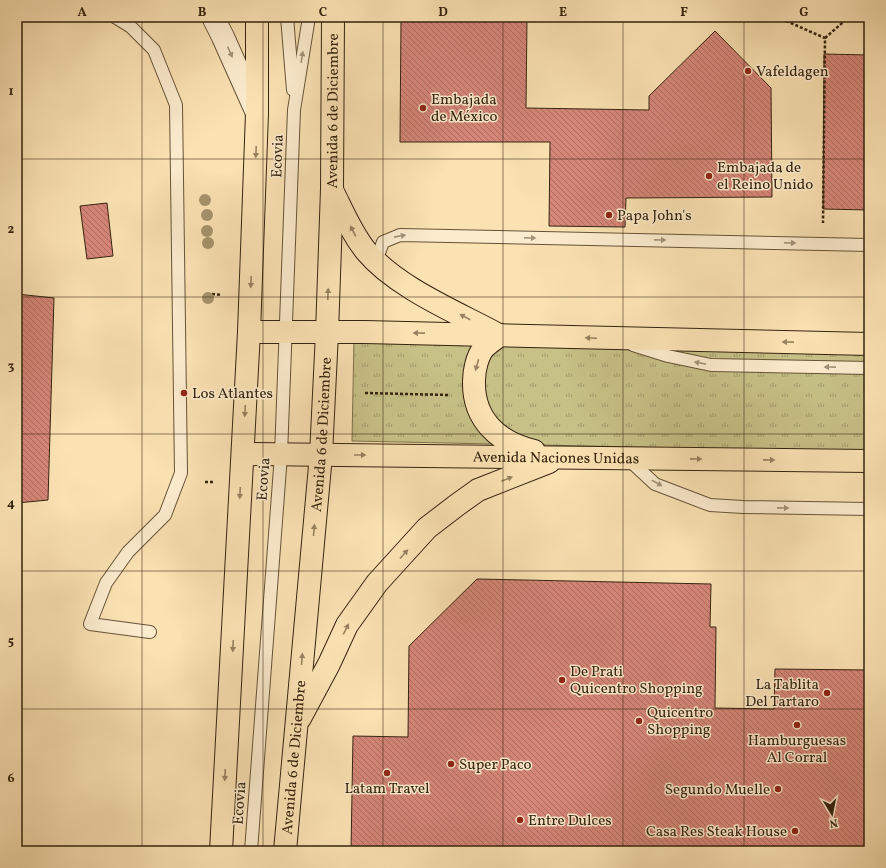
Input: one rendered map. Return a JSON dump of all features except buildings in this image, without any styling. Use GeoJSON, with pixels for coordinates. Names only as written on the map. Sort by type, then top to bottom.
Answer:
{"type":"FeatureCollection","features":[{"type":"Feature","properties":{"kind":"main road"},"geometry":{"type":"LineString","coordinates":[[221,851],[249,332],[257,113],[257,17]]}},
{"type":"Feature","properties":{"kind":"main road","name":"Avenida 6 de Diciembre"},"geometry":{"type":"LineString","coordinates":[[285,851],[321,455],[332,189],[333,17]]}},
{"type":"Feature","properties":{"kind":"main road"},"geometry":{"type":"LineString","coordinates":[[332,189],[355,235],[376,261],[406,285],[500,335]]}},
{"type":"Feature","properties":{"kind":"main road"},"geometry":{"type":"LineString","coordinates":[[249,332],[365,332],[869,344]]}},
{"type":"Feature","properties":{"kind":"main road"},"geometry":{"type":"LineString","coordinates":[[500,335],[483,349],[477,362],[474,375],[476,404],[484,420],[495,433],[507,442],[520,448],[559,458]]}},
{"type":"Feature","properties":{"kind":"main road","name":"Avenida Naciones Unidas"},"geometry":{"type":"LineString","coordinates":[[243,454],[869,462]]}},
{"type":"Feature","properties":{"kind":"main road"},"geometry":{"type":"LineString","coordinates":[[296,726],[329,664],[347,625],[377,583],[427,528],[478,490],[559,458]]}},
{"type":"Feature","properties":{"kind":"street"},"geometry":{"type":"LineString","coordinates":[[213,17],[257,113]]}},
{"type":"Feature","properties":{"kind":"lane"},"geometry":{"type":"LineString","coordinates":[[115,17],[131,27],[154,50],[176,105],[181,473],[166,514],[128,552],[106,583],[90,624],[150,632]]}},
{"type":"Feature","properties":{"kind":"lane"},"geometry":{"type":"LineString","coordinates":[[287,17],[294,110]]}},
{"type":"Feature","properties":{"kind":"lane"},"geometry":{"type":"LineString","coordinates":[[294,110],[309,17]]}},
{"type":"Feature","properties":{"kind":"lane","name":"Ecovia"},"geometry":{"type":"LineString","coordinates":[[251,851],[281,455],[294,110]]}},
{"type":"Feature","properties":{"kind":"lane"},"geometry":{"type":"LineString","coordinates":[[376,261],[383,242],[400,235],[869,245]]}},
{"type":"Feature","properties":{"kind":"lane"},"geometry":{"type":"LineString","coordinates":[[616,339],[668,356],[711,365],[869,368]]}},
{"type":"Feature","properties":{"kind":"lane"},"geometry":{"type":"LineString","coordinates":[[627,459],[655,484],[710,505],[869,509]]}},
{"type":"Feature","properties":{"kind":"path"},"geometry":{"type":"LineString","coordinates":[[777,17],[825,38]]}},
{"type":"Feature","properties":{"kind":"path"},"geometry":{"type":"LineString","coordinates":[[823,227],[825,38],[849,17]]}},
{"type":"Feature","properties":{"kind":"path"},"geometry":{"type":"LineString","coordinates":[[212,294],[222,295]]}},
{"type":"Feature","properties":{"kind":"path"},"geometry":{"type":"LineString","coordinates":[[365,393],[456,395]]}},
{"type":"Feature","properties":{"kind":"path"},"geometry":{"type":"LineString","coordinates":[[205,482],[214,482]]}},
{"type":"Feature","properties":{"kind":"green space"},"geometry":{"type":"Polygon","coordinates":[[[354,338],[869,347],[869,452],[352,441],[354,338]]]}},
{"type":"Feature","properties":{"kind":"place","name":"Vafeldagen"},"geometry":{"type":"Point","coordinates":[748,71]}},
{"type":"Feature","properties":{"kind":"place","name":"Embajada de México"},"geometry":{"type":"Point","coordinates":[423,108]}},
{"type":"Feature","properties":{"kind":"place","name":"Embajada de el Reino Unido"},"geometry":{"type":"Point","coordinates":[709,176]}},
{"type":"Feature","properties":{"kind":"place","name":"Papa John's"},"geometry":{"type":"Point","coordinates":[609,215]}},
{"type":"Feature","properties":{"kind":"place","name":"Los Atlantes"},"geometry":{"type":"Point","coordinates":[184,393]}},
{"type":"Feature","properties":{"kind":"place","name":"De Prati Quicentro Shopping"},"geometry":{"type":"Point","coordinates":[562,680]}},
{"type":"Feature","properties":{"kind":"place","name":"La Tablita Del Tartaro"},"geometry":{"type":"Point","coordinates":[827,693]}},
{"type":"Feature","properties":{"kind":"place","name":"Quicentro Shopping"},"geometry":{"type":"Point","coordinates":[639,721]}},
{"type":"Feature","properties":{"kind":"place","name":"Hamburguesas Al Corral"},"geometry":{"type":"Point","coordinates":[797,725]}},
{"type":"Feature","properties":{"kind":"place","name":"Super Paco"},"geometry":{"type":"Point","coordinates":[451,764]}},
{"type":"Feature","properties":{"kind":"place","name":"Latam Travel"},"geometry":{"type":"Point","coordinates":[387,773]}},
{"type":"Feature","properties":{"kind":"place","name":"Segundo Muelle"},"geometry":{"type":"Point","coordinates":[778,789]}},
{"type":"Feature","properties":{"kind":"place","name":"Entre Dulces"},"geometry":{"type":"Point","coordinates":[520,820]}},
{"type":"Feature","properties":{"kind":"place","name":"Casa Res Steak House"},"geometry":{"type":"Point","coordinates":[795,831]}}]}
